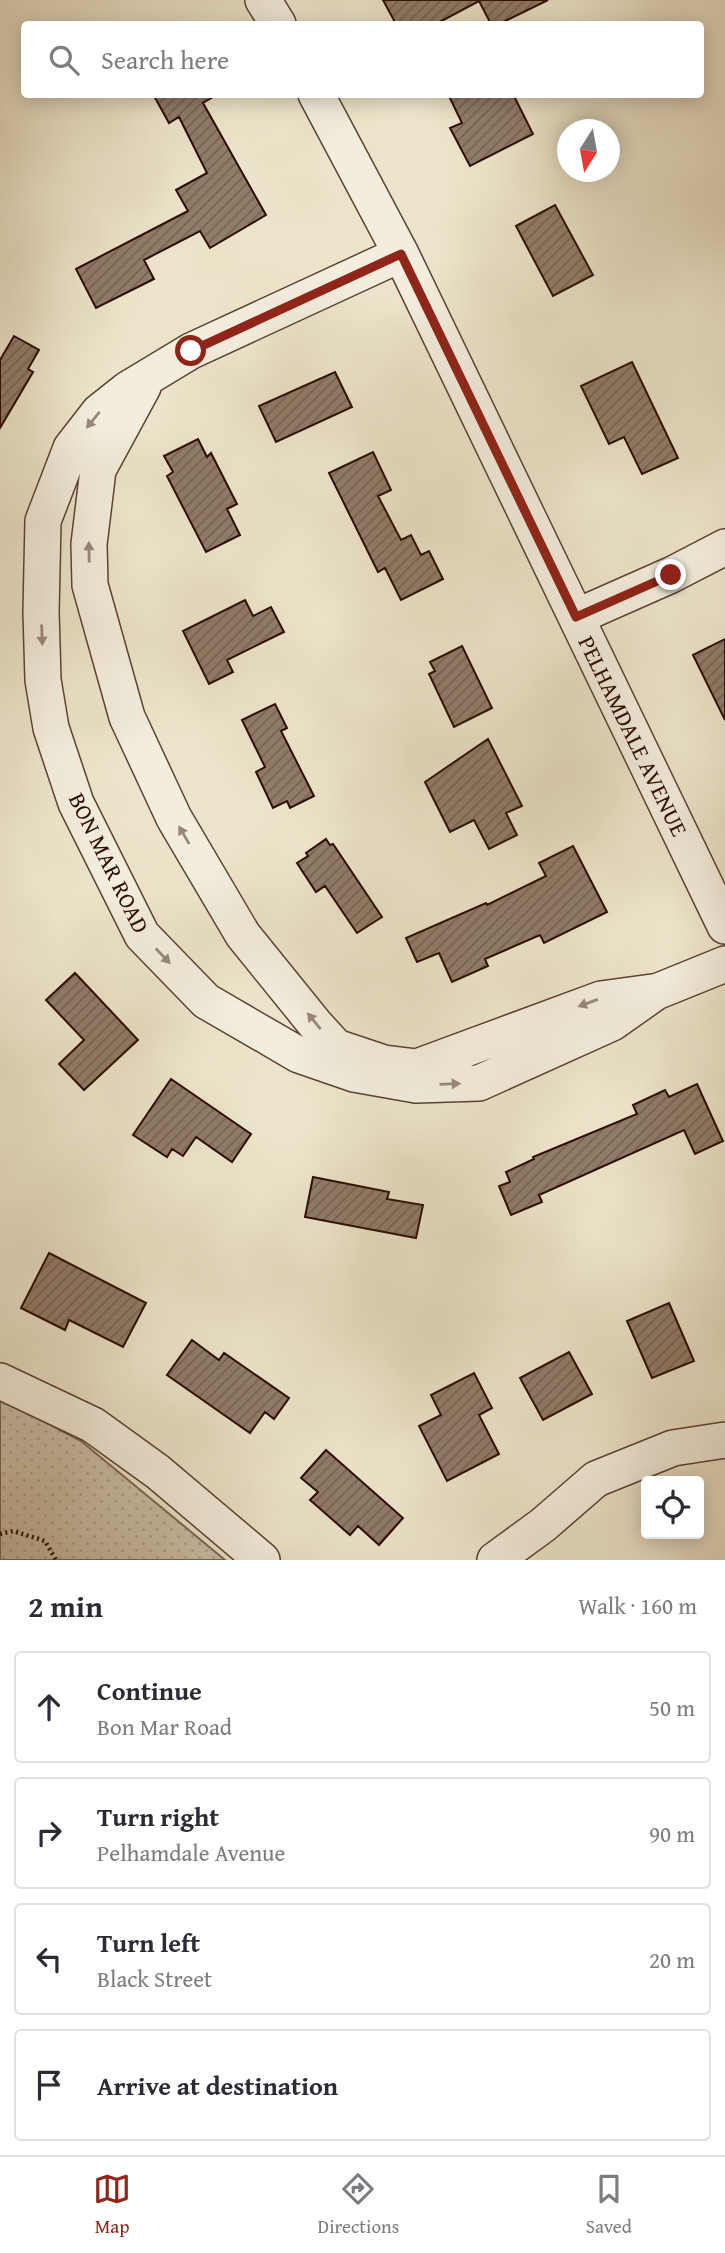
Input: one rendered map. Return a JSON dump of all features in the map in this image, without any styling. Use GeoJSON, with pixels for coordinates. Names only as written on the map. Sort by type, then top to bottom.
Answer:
{"type":"FeatureCollection","features":[{"type":"Feature","properties":{"kind":"street"},"geometry":{"type":"LineString","coordinates":[[263,0],[276,21]]}},
{"type":"Feature","properties":{"kind":"street","name":"PELHAMDALE AVENUE"},"geometry":{"type":"LineString","coordinates":[[318,98],[401,254],[725,926]]}},
{"type":"Feature","properties":{"kind":"street","name":"BON MAR ROAD"},"geometry":{"type":"LineString","coordinates":[[401,254],[191,351],[147,380],[128,389],[99,412],[71,448],[43,521],[41,612],[43,680],[51,728],[76,803],[142,935],[206,1002],[299,1055],[354,1074],[416,1085],[479,1083],[612,1023],[656,992],[725,964]]}},
{"type":"Feature","properties":{"kind":"street","name":"BON MAR ROAD"},"geometry":{"type":"LineString","coordinates":[[147,380],[98,470],[89,544],[90,585],[127,717],[174,818],[243,935],[315,1024],[336,1047],[384,1063],[417,1067],[601,999],[656,992]]}},
{"type":"Feature","properties":{"kind":"street"},"geometry":{"type":"LineString","coordinates":[[576,617],[671,575],[725,547]]}},
{"type":"Feature","properties":{"kind":"street"},"geometry":{"type":"LineString","coordinates":[[0,1381],[93,1425],[158,1472],[262,1560]]}},
{"type":"Feature","properties":{"kind":"street"},"geometry":{"type":"LineString","coordinates":[[495,1560],[543,1525],[596,1479],[673,1448],[725,1440]]}},
{"type":"Feature","properties":{"kind":"path"},"geometry":{"type":"LineString","coordinates":[[0,1534],[13,1531],[45,1541],[56,1560]]}},
{"type":"Feature","properties":{"kind":"shaded area"},"geometry":{"type":"Polygon","coordinates":[[[0,1398],[81,1441],[225,1560],[0,1560],[0,1398]]]}},
{"type":"Feature","properties":{"kind":"building"},"geometry":{"type":"Polygon","coordinates":[[[383,0],[548,0],[505,21],[489,21],[479,1],[442,21],[394,21],[383,0]]]}},
{"type":"Feature","properties":{"kind":"building"},"geometry":{"type":"Polygon","coordinates":[[[155,98],[211,98],[203,103],[266,215],[210,248],[200,231],[144,260],[154,279],[96,308],[76,269],[188,211],[176,190],[207,173],[179,117],[169,123],[155,98]]]}},
{"type":"Feature","properties":{"kind":"building"},"geometry":{"type":"Polygon","coordinates":[[[450,98],[515,98],[533,134],[470,166],[450,128],[462,123],[450,98]]]}},
{"type":"Feature","properties":{"kind":"building"},"geometry":{"type":"Polygon","coordinates":[[[555,205],[593,275],[553,296],[516,226],[555,205]]]}},
{"type":"Feature","properties":{"kind":"building"},"geometry":{"type":"Polygon","coordinates":[[[14,336],[39,350],[28,369],[33,372],[0,428],[0,360],[14,336]]]}},
{"type":"Feature","properties":{"kind":"building"},"geometry":{"type":"Polygon","coordinates":[[[632,362],[678,458],[642,474],[624,437],[609,444],[581,386],[632,362]]]}},
{"type":"Feature","properties":{"kind":"building"},"geometry":{"type":"Polygon","coordinates":[[[335,372],[352,407],[276,442],[259,406],[335,372]]]}},
{"type":"Feature","properties":{"kind":"building"},"geometry":{"type":"Polygon","coordinates":[[[198,439],[207,457],[211,453],[237,504],[227,509],[240,535],[206,552],[167,476],[173,472],[164,456],[198,439]]]}},
{"type":"Feature","properties":{"kind":"building"},"geometry":{"type":"Polygon","coordinates":[[[373,452],[391,490],[378,496],[401,540],[411,535],[421,555],[429,551],[443,579],[401,600],[385,568],[378,572],[329,473],[373,452]]]}},
{"type":"Feature","properties":{"kind":"building"},"geometry":{"type":"Polygon","coordinates":[[[245,600],[253,616],[271,607],[284,632],[227,660],[233,672],[209,684],[183,631],[245,600]]]}},
{"type":"Feature","properties":{"kind":"building"},"geometry":{"type":"Polygon","coordinates":[[[725,639],[725,720],[693,655],[725,639]]]}},
{"type":"Feature","properties":{"kind":"building"},"geometry":{"type":"Polygon","coordinates":[[[462,646],[492,708],[454,727],[429,674],[435,671],[430,662],[462,646]]]}},
{"type":"Feature","properties":{"kind":"building"},"geometry":{"type":"Polygon","coordinates":[[[275,704],[287,728],[281,731],[314,796],[290,808],[287,801],[273,808],[256,772],[265,767],[242,720],[275,704]]]}},
{"type":"Feature","properties":{"kind":"building"},"geometry":{"type":"Polygon","coordinates":[[[488,739],[522,806],[506,813],[517,835],[489,849],[474,820],[450,832],[425,782],[488,739]]]}},
{"type":"Feature","properties":{"kind":"building"},"geometry":{"type":"Polygon","coordinates":[[[326,839],[330,845],[333,844],[382,917],[357,933],[325,886],[316,892],[297,863],[326,839]]]}},
{"type":"Feature","properties":{"kind":"building"},"geometry":{"type":"Polygon","coordinates":[[[573,846],[607,912],[544,943],[540,935],[485,959],[488,966],[452,982],[439,953],[417,962],[406,938],[486,903],[487,905],[546,876],[539,863],[573,846]]]}},
{"type":"Feature","properties":{"kind":"building"},"geometry":{"type":"Polygon","coordinates":[[[75,973],[138,1040],[84,1090],[59,1064],[84,1040],[46,1000],[75,973]]]}},
{"type":"Feature","properties":{"kind":"building"},"geometry":{"type":"Polygon","coordinates":[[[171,1079],[251,1134],[232,1162],[196,1137],[183,1156],[172,1149],[167,1157],[133,1135],[171,1079]]]}},
{"type":"Feature","properties":{"kind":"building"},"geometry":{"type":"Polygon","coordinates":[[[697,1084],[723,1141],[695,1154],[684,1130],[539,1195],[542,1202],[511,1215],[499,1186],[510,1182],[506,1172],[534,1159],[533,1157],[637,1114],[633,1105],[665,1090],[669,1097],[697,1084]]]}},
{"type":"Feature","properties":{"kind":"building"},"geometry":{"type":"Polygon","coordinates":[[[313,1177],[389,1192],[387,1199],[423,1205],[416,1238],[305,1217],[313,1177]]]}},
{"type":"Feature","properties":{"kind":"building"},"geometry":{"type":"Polygon","coordinates":[[[49,1253],[146,1303],[123,1347],[69,1320],[65,1330],[21,1308],[49,1253]]]}},
{"type":"Feature","properties":{"kind":"building"},"geometry":{"type":"Polygon","coordinates":[[[669,1303],[694,1361],[652,1378],[627,1321],[669,1303]]]}},
{"type":"Feature","properties":{"kind":"building"},"geometry":{"type":"Polygon","coordinates":[[[192,1340],[219,1360],[224,1353],[289,1398],[274,1419],[265,1412],[250,1433],[167,1375],[192,1340]]]}},
{"type":"Feature","properties":{"kind":"building"},"geometry":{"type":"Polygon","coordinates":[[[569,1352],[592,1394],[543,1420],[520,1378],[569,1352]]]}},
{"type":"Feature","properties":{"kind":"building"},"geometry":{"type":"Polygon","coordinates":[[[474,1373],[492,1408],[479,1415],[499,1454],[447,1481],[419,1426],[441,1415],[431,1395],[474,1373]]]}},
{"type":"Feature","properties":{"kind":"building"},"geometry":{"type":"Polygon","coordinates":[[[326,1450],[403,1518],[379,1545],[358,1526],[350,1535],[310,1500],[318,1492],[301,1478],[326,1450]]]}},
{"type":"Feature","properties":{"kind":"route"},"geometry":{"type":"LineString","coordinates":[[191,351],[401,254],[576,617],[671,575]]}}]}
